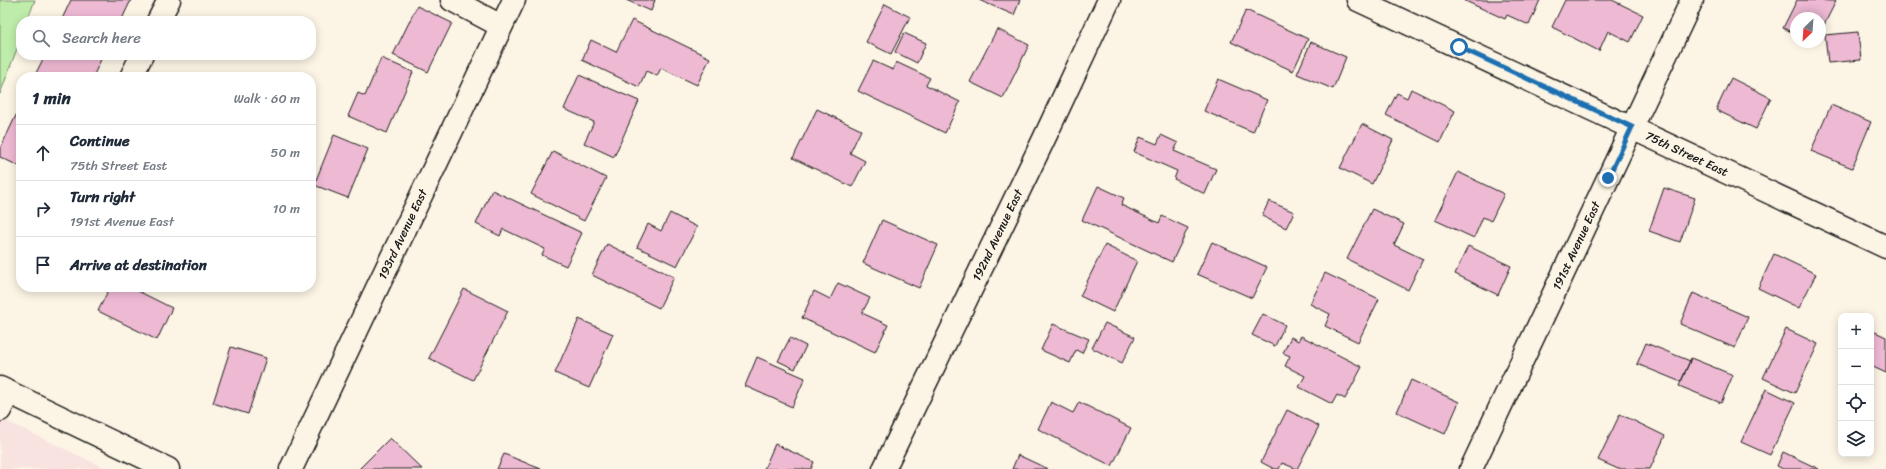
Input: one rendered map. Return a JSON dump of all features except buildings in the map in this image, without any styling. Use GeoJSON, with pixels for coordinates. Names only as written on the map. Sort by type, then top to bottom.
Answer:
{"type":"FeatureCollection","features":[{"type":"Feature","properties":{"kind":"street"},"geometry":{"type":"LineString","coordinates":[[161,16],[169,0]]}},
{"type":"Feature","properties":{"kind":"street"},"geometry":{"type":"LineString","coordinates":[[452,0],[501,26]]}},
{"type":"Feature","properties":{"kind":"street","name":"193rd Avenue East"},"geometry":{"type":"LineString","coordinates":[[291,469],[514,0]]}},
{"type":"Feature","properties":{"kind":"street","name":"192nd Avenue East"},"geometry":{"type":"LineString","coordinates":[[884,469],[1043,142],[1109,0]]}},
{"type":"Feature","properties":{"kind":"street","name":"75th Street East"},"geometry":{"type":"LineString","coordinates":[[1358,0],[1886,247]]}},
{"type":"Feature","properties":{"kind":"street","name":"191st Avenue East"},"geometry":{"type":"LineString","coordinates":[[1471,469],[1692,0]]}},
{"type":"Feature","properties":{"kind":"street"},"geometry":{"type":"LineString","coordinates":[[134,72],[140,60]]}},
{"type":"Feature","properties":{"kind":"street"},"geometry":{"type":"LineString","coordinates":[[3,397],[168,469]]}},
{"type":"Feature","properties":{"kind":"shaded area"},"geometry":{"type":"Polygon","coordinates":[[[0,418],[107,469],[0,469],[0,418]]]}},
{"type":"Feature","properties":{"kind":"green space"},"geometry":{"type":"Polygon","coordinates":[[[0,0],[35,0],[29,16],[16,16],[16,51],[0,94],[0,0]]]}},
{"type":"Feature","properties":{"kind":"route"},"geometry":{"type":"LineString","coordinates":[[1459,47],[1632,127],[1608,178]]}}]}
